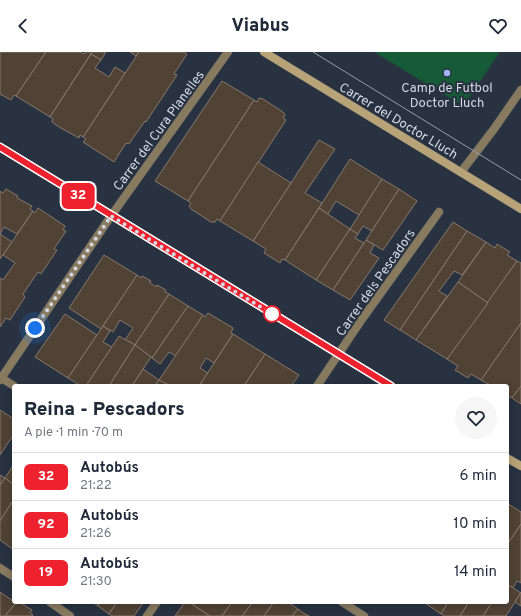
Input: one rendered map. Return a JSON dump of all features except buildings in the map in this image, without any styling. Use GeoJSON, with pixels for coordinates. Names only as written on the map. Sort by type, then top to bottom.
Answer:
{"type":"FeatureCollection","features":[{"type":"Feature","properties":{"kind":"street","name":"Carrer del Cura Planelles"},"geometry":{"type":"LineString","coordinates":[[1,378],[111,216],[228,52]]}},
{"type":"Feature","properties":{"kind":"street","name":"Carrer del Doctor Lluch"},"geometry":{"type":"LineString","coordinates":[[264,52],[521,209]]}},
{"type":"Feature","properties":{"kind":"street"},"geometry":{"type":"LineString","coordinates":[[461,172],[494,129],[521,90]]}},
{"type":"Feature","properties":{"kind":"street"},"geometry":{"type":"LineString","coordinates":[[0,147],[388,384]]}},
{"type":"Feature","properties":{"kind":"street","name":"Carrer dels Pescadors"},"geometry":{"type":"LineString","coordinates":[[318,384],[360,322],[439,212]]}},
{"type":"Feature","properties":{"kind":"street"},"geometry":{"type":"LineString","coordinates":[[1,378],[12,385]]}},
{"type":"Feature","properties":{"kind":"street"},"geometry":{"type":"LineString","coordinates":[[509,459],[521,466]]}},
{"type":"Feature","properties":{"kind":"street"},"geometry":{"type":"LineString","coordinates":[[0,568],[12,576]]}},
{"type":"Feature","properties":{"kind":"street"},"geometry":{"type":"LineString","coordinates":[[53,604],[70,616]]}},
{"type":"Feature","properties":{"kind":"street"},"geometry":{"type":"LineString","coordinates":[[147,616],[156,604]]}},
{"type":"Feature","properties":{"kind":"street"},"geometry":{"type":"LineString","coordinates":[[345,604],[364,616]]}},
{"type":"Feature","properties":{"kind":"green space","name":"Camp de Futbol Doctor Lluch"},"geometry":{"type":"Polygon","coordinates":[[[374,52],[500,52],[463,106],[374,52]]]}},
{"type":"Feature","properties":{"kind":"tram line"},"geometry":{"type":"LineString","coordinates":[[313,52],[521,180]]}},
{"type":"Feature","properties":{"kind":"bus line","name":"32"},"geometry":{"type":"LineString","coordinates":[[0,147],[388,384]]}},
{"type":"Feature","properties":{"kind":"place","name":"Camp de Futbol Doctor Lluch"},"geometry":{"type":"Point","coordinates":[447,73]}},
{"type":"Feature","properties":{"kind":"route"},"geometry":{"type":"LineString","coordinates":[[35,328],[111,216],[272,314]]}}]}
